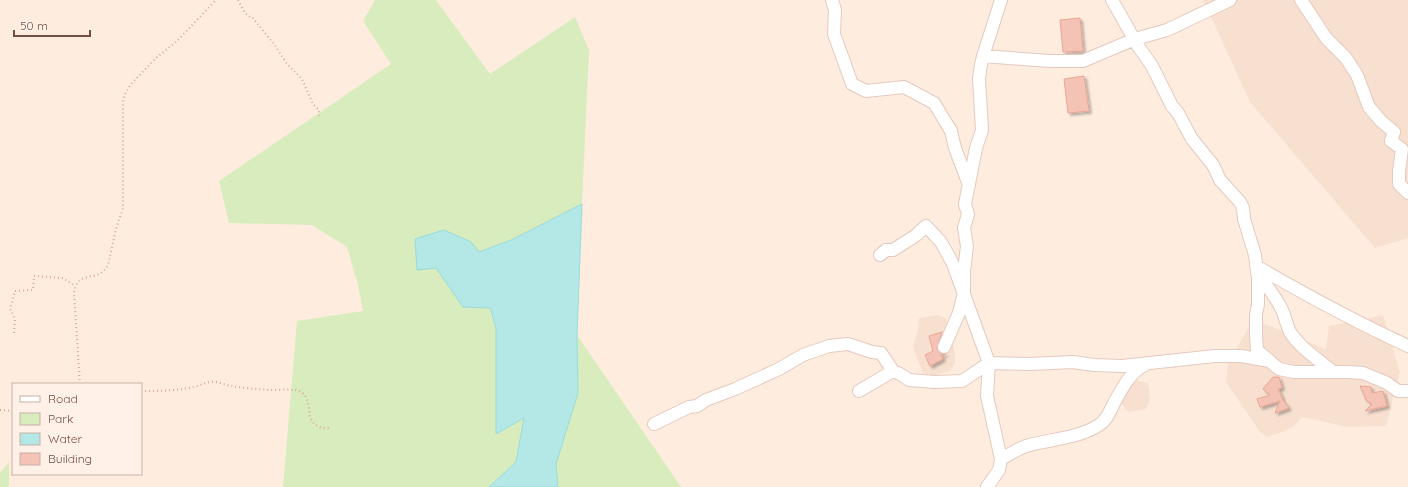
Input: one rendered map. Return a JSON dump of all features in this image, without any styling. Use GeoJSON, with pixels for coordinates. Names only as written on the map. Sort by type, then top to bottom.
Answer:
{"type":"FeatureCollection","features":[{"type":"Feature","properties":{"kind":"street"},"geometry":{"type":"LineString","coordinates":[[832,0],[835,10],[834,34],[852,84],[866,91],[904,87],[934,104],[951,131],[954,148],[969,185]]}},
{"type":"Feature","properties":{"kind":"street"},"geometry":{"type":"LineString","coordinates":[[944,347],[959,313],[964,293],[964,271],[967,246],[964,228],[968,214],[965,204],[976,148],[982,130],[980,79],[983,56],[1001,0]]}},
{"type":"Feature","properties":{"kind":"street"},"geometry":{"type":"LineString","coordinates":[[1112,0],[1152,66],[1172,106],[1178,113],[1192,139],[1213,165],[1220,180],[1240,202],[1243,208],[1244,220],[1255,255],[1258,304],[1256,315],[1257,350],[1280,369],[1294,372],[1362,373],[1387,383],[1398,390],[1408,391]]}},
{"type":"Feature","properties":{"kind":"street"},"geometry":{"type":"LineString","coordinates":[[983,56],[1050,61],[1083,61],[1135,39],[1167,30],[1230,0]]}},
{"type":"Feature","properties":{"kind":"street"},"geometry":{"type":"LineString","coordinates":[[1301,0],[1326,38],[1346,58],[1357,75],[1369,107],[1381,121],[1394,132],[1390,141],[1402,149],[1399,184],[1408,193]]}},
{"type":"Feature","properties":{"kind":"street"},"geometry":{"type":"LineString","coordinates":[[880,255],[886,250],[893,250],[915,236],[926,226],[941,242],[953,264],[989,363],[987,396],[1001,459],[999,470],[991,485]]}},
{"type":"Feature","properties":{"kind":"street"},"geometry":{"type":"LineString","coordinates":[[1256,266],[1313,299],[1408,346]]}},
{"type":"Feature","properties":{"kind":"street"},"geometry":{"type":"LineString","coordinates":[[1256,266],[1259,275],[1280,305],[1290,332],[1308,352],[1333,372]]}},
{"type":"Feature","properties":{"kind":"street"},"geometry":{"type":"LineString","coordinates":[[654,424],[689,407],[697,406],[706,400],[735,389],[779,369],[803,355],[829,346],[848,344],[872,352],[881,353],[893,371],[909,380],[935,382],[962,381],[989,363],[1030,364],[1073,362],[1094,365],[1122,366],[1222,356],[1241,356],[1270,361]]}},
{"type":"Feature","properties":{"kind":"street"},"geometry":{"type":"LineString","coordinates":[[1001,459],[1024,447],[1081,434],[1099,425],[1107,419],[1114,403],[1128,379],[1138,368],[1149,363]]}},
{"type":"Feature","properties":{"kind":"street"},"geometry":{"type":"LineString","coordinates":[[859,391],[893,371]]}},
{"type":"Feature","properties":{"kind":"path"},"geometry":{"type":"LineString","coordinates":[[80,383],[76,332],[76,305],[74,299],[75,286],[78,281],[83,278],[100,274],[108,265],[122,208],[123,100],[126,92],[156,58],[177,41],[216,0]]}},
{"type":"Feature","properties":{"kind":"path"},"geometry":{"type":"LineString","coordinates":[[238,0],[245,13],[252,17],[260,26],[288,64],[302,79],[313,104],[319,110],[319,116]]}},
{"type":"Feature","properties":{"kind":"path"},"geometry":{"type":"LineString","coordinates":[[14,333],[15,319],[10,308],[15,291],[33,290],[34,276],[63,278],[75,286]]}},
{"type":"Feature","properties":{"kind":"path"},"geometry":{"type":"LineString","coordinates":[[142,391],[184,389],[211,381],[232,386],[270,390],[294,390],[304,394],[308,401],[310,417],[314,424],[326,429],[331,427]]}},
{"type":"Feature","properties":{"kind":"path"},"geometry":{"type":"LineString","coordinates":[[0,410],[12,410]]}},
{"type":"Feature","properties":{"kind":"shaded area"},"geometry":{"type":"Polygon","coordinates":[[[1203,0],[1408,0],[1408,238],[1375,248],[1250,102],[1203,0]]]}},
{"type":"Feature","properties":{"kind":"shaded area"},"geometry":{"type":"Polygon","coordinates":[[[937,315],[946,318],[955,353],[955,363],[950,371],[932,376],[923,373],[913,347],[918,329],[919,318],[937,315]]]}},
{"type":"Feature","properties":{"kind":"shaded area"},"geometry":{"type":"Polygon","coordinates":[[[1383,315],[1400,372],[1386,426],[1348,427],[1302,417],[1293,427],[1267,437],[1260,432],[1226,382],[1228,364],[1253,319],[1326,349],[1329,326],[1383,315]]]}},
{"type":"Feature","properties":{"kind":"shaded area"},"geometry":{"type":"Polygon","coordinates":[[[1128,379],[1148,383],[1150,400],[1146,409],[1128,412],[1116,397],[1115,388],[1119,381],[1128,379]]]}},
{"type":"Feature","properties":{"kind":"green space"},"geometry":{"type":"Polygon","coordinates":[[[375,0],[436,0],[490,74],[575,17],[589,50],[582,204],[511,240],[436,268],[463,307],[489,308],[496,328],[496,434],[524,418],[516,462],[489,487],[283,487],[297,321],[363,311],[358,285],[347,247],[312,225],[229,223],[219,181],[391,64],[363,21],[375,0]]]}},
{"type":"Feature","properties":{"kind":"green space"},"geometry":{"type":"Polygon","coordinates":[[[577,335],[681,487],[558,487],[556,464],[578,393],[577,335]]]}},
{"type":"Feature","properties":{"kind":"green space"},"geometry":{"type":"Polygon","coordinates":[[[9,462],[9,487],[0,487],[0,473],[9,462]]]}},
{"type":"Feature","properties":{"kind":"water"},"geometry":{"type":"Polygon","coordinates":[[[582,204],[577,335],[578,393],[556,464],[558,487],[489,487],[516,462],[524,418],[496,434],[496,328],[490,308],[463,307],[436,268],[417,270],[415,239],[444,230],[471,242],[479,252],[511,240],[582,204]]]}},
{"type":"Feature","properties":{"kind":"building"},"geometry":{"type":"Polygon","coordinates":[[[1080,18],[1083,51],[1063,52],[1060,20],[1080,18]]]}},
{"type":"Feature","properties":{"kind":"building"},"geometry":{"type":"Polygon","coordinates":[[[1084,76],[1089,111],[1068,113],[1064,79],[1084,76]]]}},
{"type":"Feature","properties":{"kind":"building"},"geometry":{"type":"Polygon","coordinates":[[[942,332],[937,348],[941,354],[946,354],[941,355],[943,359],[930,366],[925,355],[933,351],[929,336],[942,332]]]}},
{"type":"Feature","properties":{"kind":"building"},"geometry":{"type":"Polygon","coordinates":[[[1273,377],[1279,377],[1282,388],[1278,389],[1282,399],[1289,408],[1275,413],[1280,401],[1260,407],[1257,399],[1270,395],[1263,389],[1273,377]]]}},
{"type":"Feature","properties":{"kind":"building"},"geometry":{"type":"Polygon","coordinates":[[[1360,386],[1371,387],[1372,393],[1383,391],[1387,406],[1365,411],[1372,404],[1366,400],[1360,386]]]}}]}
